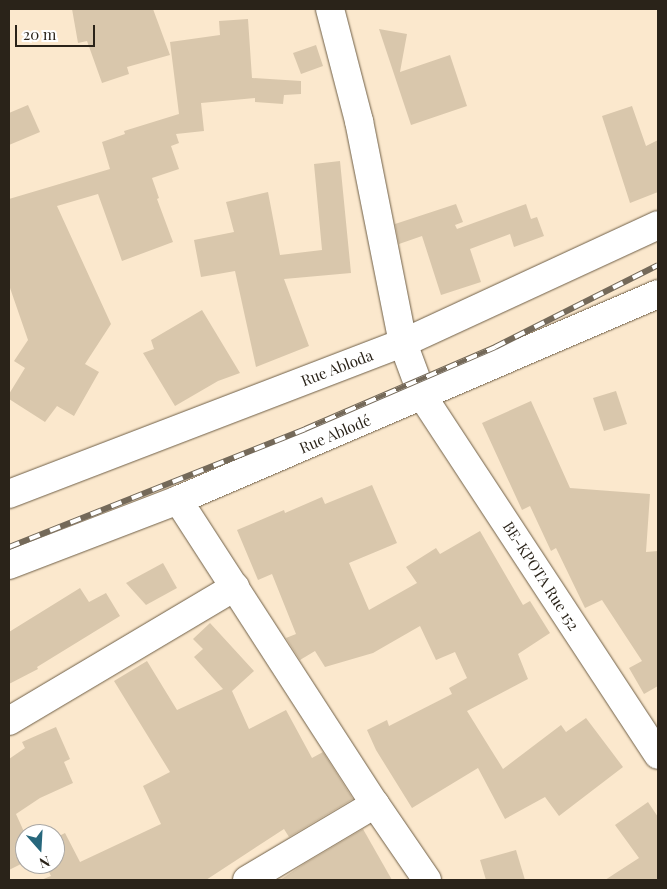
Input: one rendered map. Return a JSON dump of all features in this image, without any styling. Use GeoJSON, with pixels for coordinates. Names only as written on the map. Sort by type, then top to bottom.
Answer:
{"type":"FeatureCollection","features":[{"type":"Feature","properties":{"kind":"street","name":"BE-KPOTA Rue 152"},"geometry":{"type":"LineString","coordinates":[[330,9],[359,121],[403,343],[423,396],[658,755]]}},
{"type":"Feature","properties":{"kind":"street","name":"Rue Abloda"},"geometry":{"type":"LineString","coordinates":[[9,494],[403,343],[658,225]]}},
{"type":"Feature","properties":{"kind":"street","name":"Rue Ablodé"},"geometry":{"type":"LineString","coordinates":[[9,564],[178,500],[658,294]]}},
{"type":"Feature","properties":{"kind":"street"},"geometry":{"type":"LineString","coordinates":[[178,500],[375,804],[427,880]]}},
{"type":"Feature","properties":{"kind":"street"},"geometry":{"type":"LineString","coordinates":[[9,721],[235,587]]}},
{"type":"Feature","properties":{"kind":"street"},"geometry":{"type":"LineString","coordinates":[[247,880],[375,804]]}},
{"type":"Feature","properties":{"kind":"building"},"geometry":{"type":"Polygon","coordinates":[[[72,9],[153,9],[170,55],[127,67],[129,74],[102,83],[87,41],[78,43],[72,9]]]}},
{"type":"Feature","properties":{"kind":"building"},"geometry":{"type":"Polygon","coordinates":[[[248,19],[252,78],[301,81],[301,94],[284,95],[283,104],[255,102],[255,98],[201,103],[204,131],[176,134],[179,143],[171,146],[179,169],[152,178],[159,198],[157,199],[173,242],[122,261],[98,194],[57,206],[111,324],[85,364],[99,372],[74,416],[57,406],[45,422],[9,399],[9,394],[25,368],[14,361],[28,340],[9,285],[9,199],[110,169],[102,142],[125,134],[124,131],[179,114],[170,42],[220,35],[219,21],[248,19]]]}},
{"type":"Feature","properties":{"kind":"building"},"geometry":{"type":"Polygon","coordinates":[[[379,29],[407,34],[400,72],[450,55],[467,106],[411,125],[379,29]]]}},
{"type":"Feature","properties":{"kind":"building"},"geometry":{"type":"Polygon","coordinates":[[[316,45],[323,66],[301,74],[293,53],[316,45]]]}},
{"type":"Feature","properties":{"kind":"building"},"geometry":{"type":"Polygon","coordinates":[[[28,105],[40,132],[9,145],[9,113],[28,105]]]}},
{"type":"Feature","properties":{"kind":"building"},"geometry":{"type":"Polygon","coordinates":[[[632,106],[646,146],[658,140],[658,192],[630,203],[602,116],[632,106]]]}},
{"type":"Feature","properties":{"kind":"building"},"geometry":{"type":"Polygon","coordinates":[[[340,161],[351,273],[284,279],[309,346],[256,367],[235,271],[201,277],[194,240],[234,232],[226,202],[268,192],[280,255],[322,250],[314,164],[340,161]]]}},
{"type":"Feature","properties":{"kind":"building"},"geometry":{"type":"Polygon","coordinates":[[[456,204],[463,222],[455,225],[457,229],[526,204],[531,219],[537,217],[544,236],[514,247],[510,234],[470,249],[481,282],[441,295],[422,236],[399,244],[395,224],[456,204]]]}},
{"type":"Feature","properties":{"kind":"building"},"geometry":{"type":"Polygon","coordinates":[[[202,310],[240,373],[218,381],[175,406],[143,353],[154,349],[151,340],[202,310]]]}},
{"type":"Feature","properties":{"kind":"building"},"geometry":{"type":"Polygon","coordinates":[[[616,391],[627,424],[604,431],[593,398],[616,391]]]}},
{"type":"Feature","properties":{"kind":"building"},"geometry":{"type":"Polygon","coordinates":[[[531,401],[570,488],[650,494],[646,552],[658,551],[658,686],[644,694],[629,668],[642,661],[602,600],[585,608],[556,548],[551,551],[530,506],[522,510],[482,423],[531,401]]]}},
{"type":"Feature","properties":{"kind":"building"},"geometry":{"type":"Polygon","coordinates":[[[372,485],[397,543],[349,563],[369,610],[417,583],[406,567],[436,548],[440,554],[480,531],[523,605],[530,601],[550,633],[518,654],[528,679],[467,711],[503,769],[561,725],[566,732],[586,718],[623,767],[559,816],[545,797],[505,819],[478,768],[412,808],[376,750],[367,730],[387,720],[389,726],[452,694],[449,688],[467,678],[455,652],[436,660],[420,626],[373,653],[325,667],[315,651],[300,660],[286,638],[296,634],[272,574],[258,580],[237,530],[284,510],[285,513],[322,497],[325,504],[372,485]]]}},
{"type":"Feature","properties":{"kind":"building"},"geometry":{"type":"Polygon","coordinates":[[[163,563],[177,588],[146,605],[126,583],[163,563]]]}},
{"type":"Feature","properties":{"kind":"building"},"geometry":{"type":"Polygon","coordinates":[[[80,588],[89,602],[106,593],[120,616],[37,667],[38,669],[9,684],[9,632],[80,588]]]}},
{"type":"Feature","properties":{"kind":"building"},"geometry":{"type":"Polygon","coordinates":[[[210,623],[254,671],[232,691],[249,729],[286,710],[312,758],[323,752],[353,799],[289,837],[284,829],[206,880],[41,880],[51,876],[50,874],[65,874],[65,833],[80,862],[161,824],[143,786],[170,772],[114,681],[147,661],[177,710],[223,689],[194,657],[203,649],[193,639],[210,623]]]}},
{"type":"Feature","properties":{"kind":"building"},"geometry":{"type":"Polygon","coordinates":[[[56,727],[70,759],[64,762],[73,783],[40,798],[16,814],[20,824],[15,824],[15,867],[9,870],[9,759],[25,748],[22,742],[56,727]]]}},
{"type":"Feature","properties":{"kind":"building"},"geometry":{"type":"Polygon","coordinates":[[[648,802],[658,817],[658,880],[605,880],[639,858],[615,825],[648,802]]]}},
{"type":"Feature","properties":{"kind":"building"},"geometry":{"type":"Polygon","coordinates":[[[363,829],[392,880],[280,880],[304,864],[363,829]]]}},
{"type":"Feature","properties":{"kind":"building"},"geometry":{"type":"Polygon","coordinates":[[[516,850],[525,880],[486,880],[480,860],[516,850]]]}},
{"type":"Feature","properties":{"kind":"railway"},"geometry":{"type":"LineString","coordinates":[[9,547],[305,429],[495,347],[658,265]]}}]}
